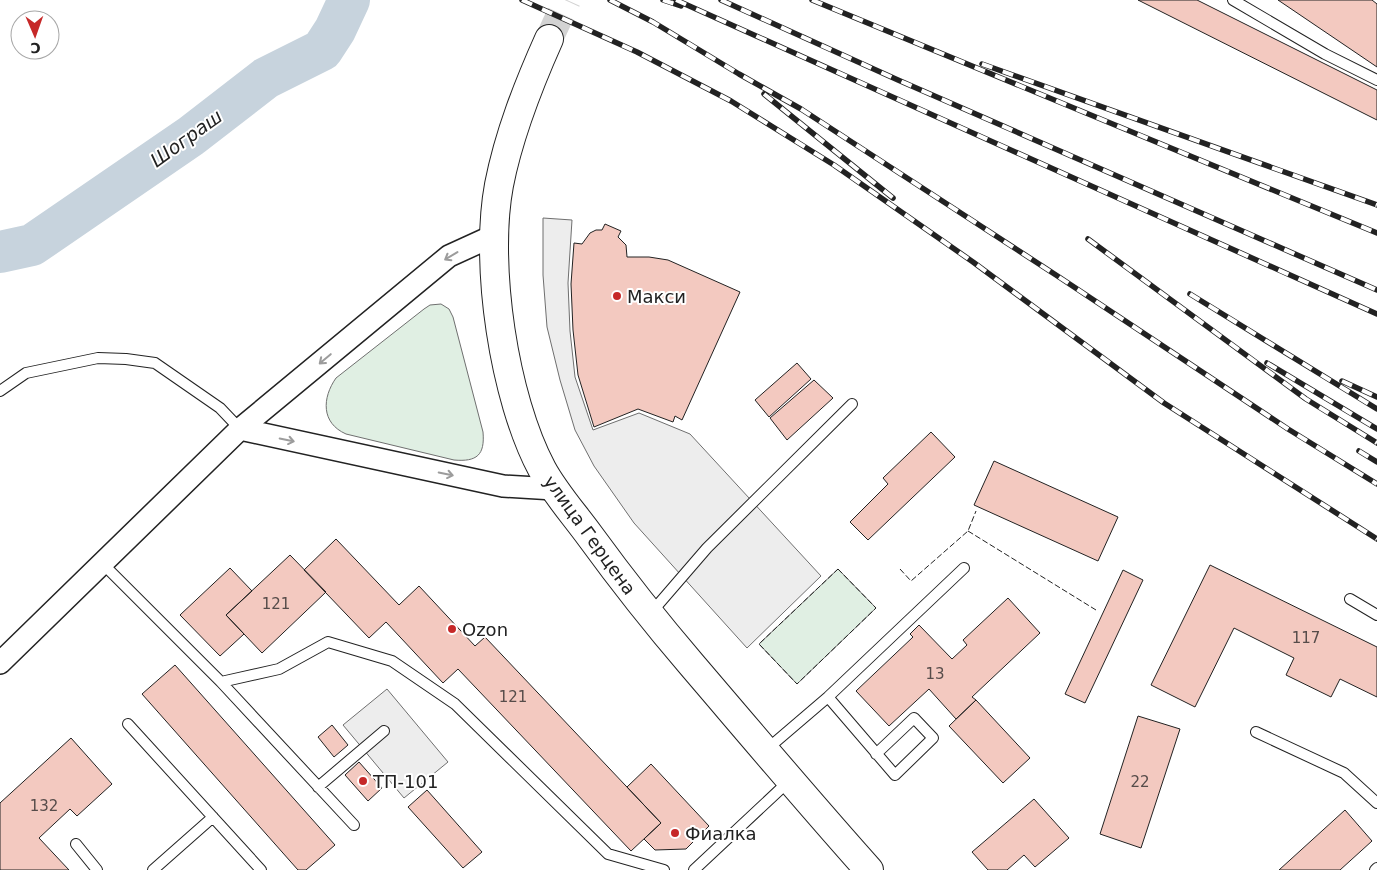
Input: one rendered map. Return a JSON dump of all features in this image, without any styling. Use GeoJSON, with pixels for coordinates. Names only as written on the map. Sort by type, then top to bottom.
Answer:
{"type":"FeatureCollection","features":[{"type":"Feature","properties":{"kind":"main road","name":"улица Герцена"},"geometry":{"type":"LineString","coordinates":[[549,39],[529,83],[513,128],[499,187],[494,235],[500,319],[509,377],[525,426],[541,466],[554,489],[649,615],[869,870]]}},
{"type":"Feature","properties":{"kind":"street"},"geometry":{"type":"LineString","coordinates":[[0,663],[240,429],[449,256],[494,235]]}},
{"type":"Feature","properties":{"kind":"street"},"geometry":{"type":"LineString","coordinates":[[240,429],[502,486],[554,489]]}},
{"type":"Feature","properties":{"kind":"lane"},"geometry":{"type":"LineString","coordinates":[[1233,0],[1325,54],[1377,80]]}},
{"type":"Feature","properties":{"kind":"lane"},"geometry":{"type":"LineString","coordinates":[[0,391],[26,373],[98,358],[155,363],[220,408],[240,429]]}},
{"type":"Feature","properties":{"kind":"lane"},"geometry":{"type":"LineString","coordinates":[[649,615],[707,548],[852,404]]}},
{"type":"Feature","properties":{"kind":"lane"},"geometry":{"type":"LineString","coordinates":[[102,563],[221,682],[354,825]]}},
{"type":"Feature","properties":{"kind":"lane"},"geometry":{"type":"LineString","coordinates":[[766,751],[828,697],[964,568]]}},
{"type":"Feature","properties":{"kind":"lane"},"geometry":{"type":"LineString","coordinates":[[1350,599],[1377,615]]}},
{"type":"Feature","properties":{"kind":"lane"},"geometry":{"type":"LineString","coordinates":[[221,682],[279,669],[328,642],[392,661],[455,704],[608,854],[664,870]]}},
{"type":"Feature","properties":{"kind":"lane"},"geometry":{"type":"LineString","coordinates":[[828,697],[876,754],[895,775],[933,738],[914,718],[876,754]]}},
{"type":"Feature","properties":{"kind":"lane"},"geometry":{"type":"LineString","coordinates":[[128,724],[260,870]]}},
{"type":"Feature","properties":{"kind":"lane"},"geometry":{"type":"LineString","coordinates":[[318,787],[384,730]]}},
{"type":"Feature","properties":{"kind":"lane"},"geometry":{"type":"LineString","coordinates":[[1256,732],[1344,773],[1377,804]]}},
{"type":"Feature","properties":{"kind":"lane"},"geometry":{"type":"LineString","coordinates":[[694,870],[790,780]]}},
{"type":"Feature","properties":{"kind":"lane"},"geometry":{"type":"LineString","coordinates":[[153,870],[213,817]]}},
{"type":"Feature","properties":{"kind":"lane"},"geometry":{"type":"LineString","coordinates":[[76,844],[97,870]]}},
{"type":"Feature","properties":{"kind":"green space"},"geometry":{"type":"Polygon","coordinates":[[[441,304],[449,309],[453,317],[483,432],[483,446],[478,455],[469,460],[454,460],[346,434],[338,429],[328,417],[326,409],[328,394],[336,378],[424,309],[430,305],[441,304]]]}},
{"type":"Feature","properties":{"kind":"green space"},"geometry":{"type":"Polygon","coordinates":[[[838,569],[876,608],[797,684],[759,644],[838,569]]]}},
{"type":"Feature","properties":{"kind":"shaded area"},"geometry":{"type":"Polygon","coordinates":[[[543,218],[572,220],[568,283],[570,331],[575,377],[593,430],[639,413],[690,434],[821,576],[747,648],[634,523],[594,466],[575,430],[547,327],[543,275],[543,218]]]}},
{"type":"Feature","properties":{"kind":"shaded area"},"geometry":{"type":"Polygon","coordinates":[[[387,689],[448,762],[404,798],[343,725],[387,689]]]}},
{"type":"Feature","properties":{"kind":"building"},"geometry":{"type":"Polygon","coordinates":[[[1138,0],[1197,0],[1377,90],[1377,120],[1138,0]]]}},
{"type":"Feature","properties":{"kind":"building"},"geometry":{"type":"Polygon","coordinates":[[[1278,0],[1372,0],[1377,4],[1377,67],[1278,0]]]}},
{"type":"Feature","properties":{"kind":"building"},"geometry":{"type":"Polygon","coordinates":[[[605,224],[621,231],[618,237],[626,245],[627,257],[649,257],[668,260],[740,292],[682,420],[675,416],[673,422],[638,409],[594,427],[578,375],[573,330],[571,284],[574,243],[582,244],[590,233],[602,230],[605,224]]]}},
{"type":"Feature","properties":{"kind":"building"},"geometry":{"type":"Polygon","coordinates":[[[797,363],[811,379],[769,417],[755,400],[797,363]]]}},
{"type":"Feature","properties":{"kind":"building"},"geometry":{"type":"Polygon","coordinates":[[[814,380],[833,398],[787,440],[770,418],[814,380]]]}},
{"type":"Feature","properties":{"kind":"building"},"geometry":{"type":"Polygon","coordinates":[[[931,432],[955,457],[868,540],[850,522],[888,484],[883,478],[931,432]]]}},
{"type":"Feature","properties":{"kind":"building"},"geometry":{"type":"Polygon","coordinates":[[[994,461],[1118,517],[1098,561],[974,505],[994,461]]]}},
{"type":"Feature","properties":{"kind":"building"},"geometry":{"type":"Polygon","coordinates":[[[336,539],[399,605],[419,586],[475,646],[485,637],[661,823],[631,851],[458,669],[443,683],[386,622],[369,638],[304,570],[336,539]]]}},
{"type":"Feature","properties":{"kind":"building"},"geometry":{"type":"Polygon","coordinates":[[[290,555],[326,592],[262,653],[226,615],[290,555]]]}},
{"type":"Feature","properties":{"kind":"building"},"geometry":{"type":"Polygon","coordinates":[[[1210,565],[1377,647],[1377,697],[1340,679],[1331,697],[1286,675],[1294,658],[1234,628],[1195,707],[1151,685],[1210,565]]]}},
{"type":"Feature","properties":{"kind":"building"},"geometry":{"type":"Polygon","coordinates":[[[230,568],[252,591],[226,615],[244,634],[220,656],[180,615],[230,568]]]}},
{"type":"Feature","properties":{"kind":"building"},"geometry":{"type":"Polygon","coordinates":[[[1123,570],[1143,580],[1085,703],[1065,694],[1123,570]]]}},
{"type":"Feature","properties":{"kind":"building"},"geometry":{"type":"Polygon","coordinates":[[[1008,598],[1040,633],[972,697],[976,700],[956,719],[929,689],[889,726],[856,691],[913,637],[910,634],[919,625],[952,659],[967,645],[963,640],[1008,598]]]}},
{"type":"Feature","properties":{"kind":"building"},"geometry":{"type":"Polygon","coordinates":[[[175,665],[335,845],[306,870],[298,870],[142,694],[175,665]]]}},
{"type":"Feature","properties":{"kind":"building"},"geometry":{"type":"Polygon","coordinates":[[[976,700],[1030,758],[1003,783],[949,726],[976,700]]]}},
{"type":"Feature","properties":{"kind":"building"},"geometry":{"type":"Polygon","coordinates":[[[1138,716],[1180,729],[1141,848],[1100,834],[1138,716]]]}},
{"type":"Feature","properties":{"kind":"building"},"geometry":{"type":"Polygon","coordinates":[[[332,725],[348,745],[334,757],[318,737],[332,725]]]}},
{"type":"Feature","properties":{"kind":"building"},"geometry":{"type":"Polygon","coordinates":[[[71,738],[112,784],[77,816],[70,809],[39,838],[69,870],[0,870],[0,803],[71,738]]]}},
{"type":"Feature","properties":{"kind":"building","name":"ТП-101"},"geometry":{"type":"Polygon","coordinates":[[[359,762],[382,788],[368,801],[345,775],[359,762]]]}},
{"type":"Feature","properties":{"kind":"building"},"geometry":{"type":"Polygon","coordinates":[[[651,764],[709,826],[686,849],[655,850],[644,839],[661,823],[627,787],[651,764]]]}},
{"type":"Feature","properties":{"kind":"building"},"geometry":{"type":"Polygon","coordinates":[[[427,790],[482,852],[463,868],[408,807],[427,790]]]}},
{"type":"Feature","properties":{"kind":"building"},"geometry":{"type":"Polygon","coordinates":[[[1034,799],[1069,838],[1035,867],[1024,855],[1007,870],[988,870],[972,852],[1034,799]]]}},
{"type":"Feature","properties":{"kind":"building"},"geometry":{"type":"Polygon","coordinates":[[[1345,810],[1372,841],[1340,870],[1279,870],[1345,810]]]}},
{"type":"Feature","properties":{"kind":"waterway","name":"Шограш"},"geometry":{"type":"LineString","coordinates":[[0,252],[32,245],[191,136],[266,78],[322,50],[335,30],[349,0]]}},
{"type":"Feature","properties":{"kind":"tunnel"},"geometry":{"type":"LineString","coordinates":[[549,39],[567,0]]}},
{"type":"Feature","properties":{"kind":"railway"},"geometry":{"type":"LineString","coordinates":[[522,0],[637,52],[731,101],[834,165],[973,262],[1164,403],[1377,539]]}},
{"type":"Feature","properties":{"kind":"railway"},"geometry":{"type":"LineString","coordinates":[[610,0],[653,22],[801,109],[1288,429],[1377,484]]}},
{"type":"Feature","properties":{"kind":"railway"},"geometry":{"type":"LineString","coordinates":[[663,0],[681,6]]}},
{"type":"Feature","properties":{"kind":"railway"},"geometry":{"type":"LineString","coordinates":[[676,0],[1377,314]]}},
{"type":"Feature","properties":{"kind":"railway"},"geometry":{"type":"LineString","coordinates":[[721,0],[898,80],[1377,290]]}},
{"type":"Feature","properties":{"kind":"railway"},"geometry":{"type":"LineString","coordinates":[[812,0],[1377,233]]}},
{"type":"Feature","properties":{"kind":"railway"},"geometry":{"type":"LineString","coordinates":[[982,64],[1377,205]]}},
{"type":"Feature","properties":{"kind":"railway"},"geometry":{"type":"LineString","coordinates":[[764,94],[893,198]]}},
{"type":"Feature","properties":{"kind":"railway"},"geometry":{"type":"LineString","coordinates":[[1088,239],[1306,399],[1377,443]]}},
{"type":"Feature","properties":{"kind":"railway"},"geometry":{"type":"LineString","coordinates":[[1190,294],[1377,409]]}},
{"type":"Feature","properties":{"kind":"railway"},"geometry":{"type":"LineString","coordinates":[[1267,363],[1377,429]]}},
{"type":"Feature","properties":{"kind":"railway"},"geometry":{"type":"LineString","coordinates":[[1342,381],[1377,397]]}},
{"type":"Feature","properties":{"kind":"railway"},"geometry":{"type":"LineString","coordinates":[[1359,451],[1377,462]]}},
{"type":"Feature","properties":{"kind":"fence"},"geometry":{"type":"LineString","coordinates":[[900,569],[911,581],[968,531],[976,511]]}},
{"type":"Feature","properties":{"kind":"fence"},"geometry":{"type":"LineString","coordinates":[[968,531],[1096,610]]}},
{"type":"Feature","properties":{"kind":"fence"},"geometry":{"type":"LineString","coordinates":[[838,569],[876,608],[797,684],[759,644],[838,569]]}},
{"type":"Feature","properties":{"kind":"place","name":"Макси"},"geometry":{"type":"Point","coordinates":[617,296]}},
{"type":"Feature","properties":{"kind":"place","name":"Ozon"},"geometry":{"type":"Point","coordinates":[452,629]}},
{"type":"Feature","properties":{"kind":"place","name":"ТП-101"},"geometry":{"type":"Point","coordinates":[363,781]}},
{"type":"Feature","properties":{"kind":"place","name":"Фиалка"},"geometry":{"type":"Point","coordinates":[675,833]}}]}
